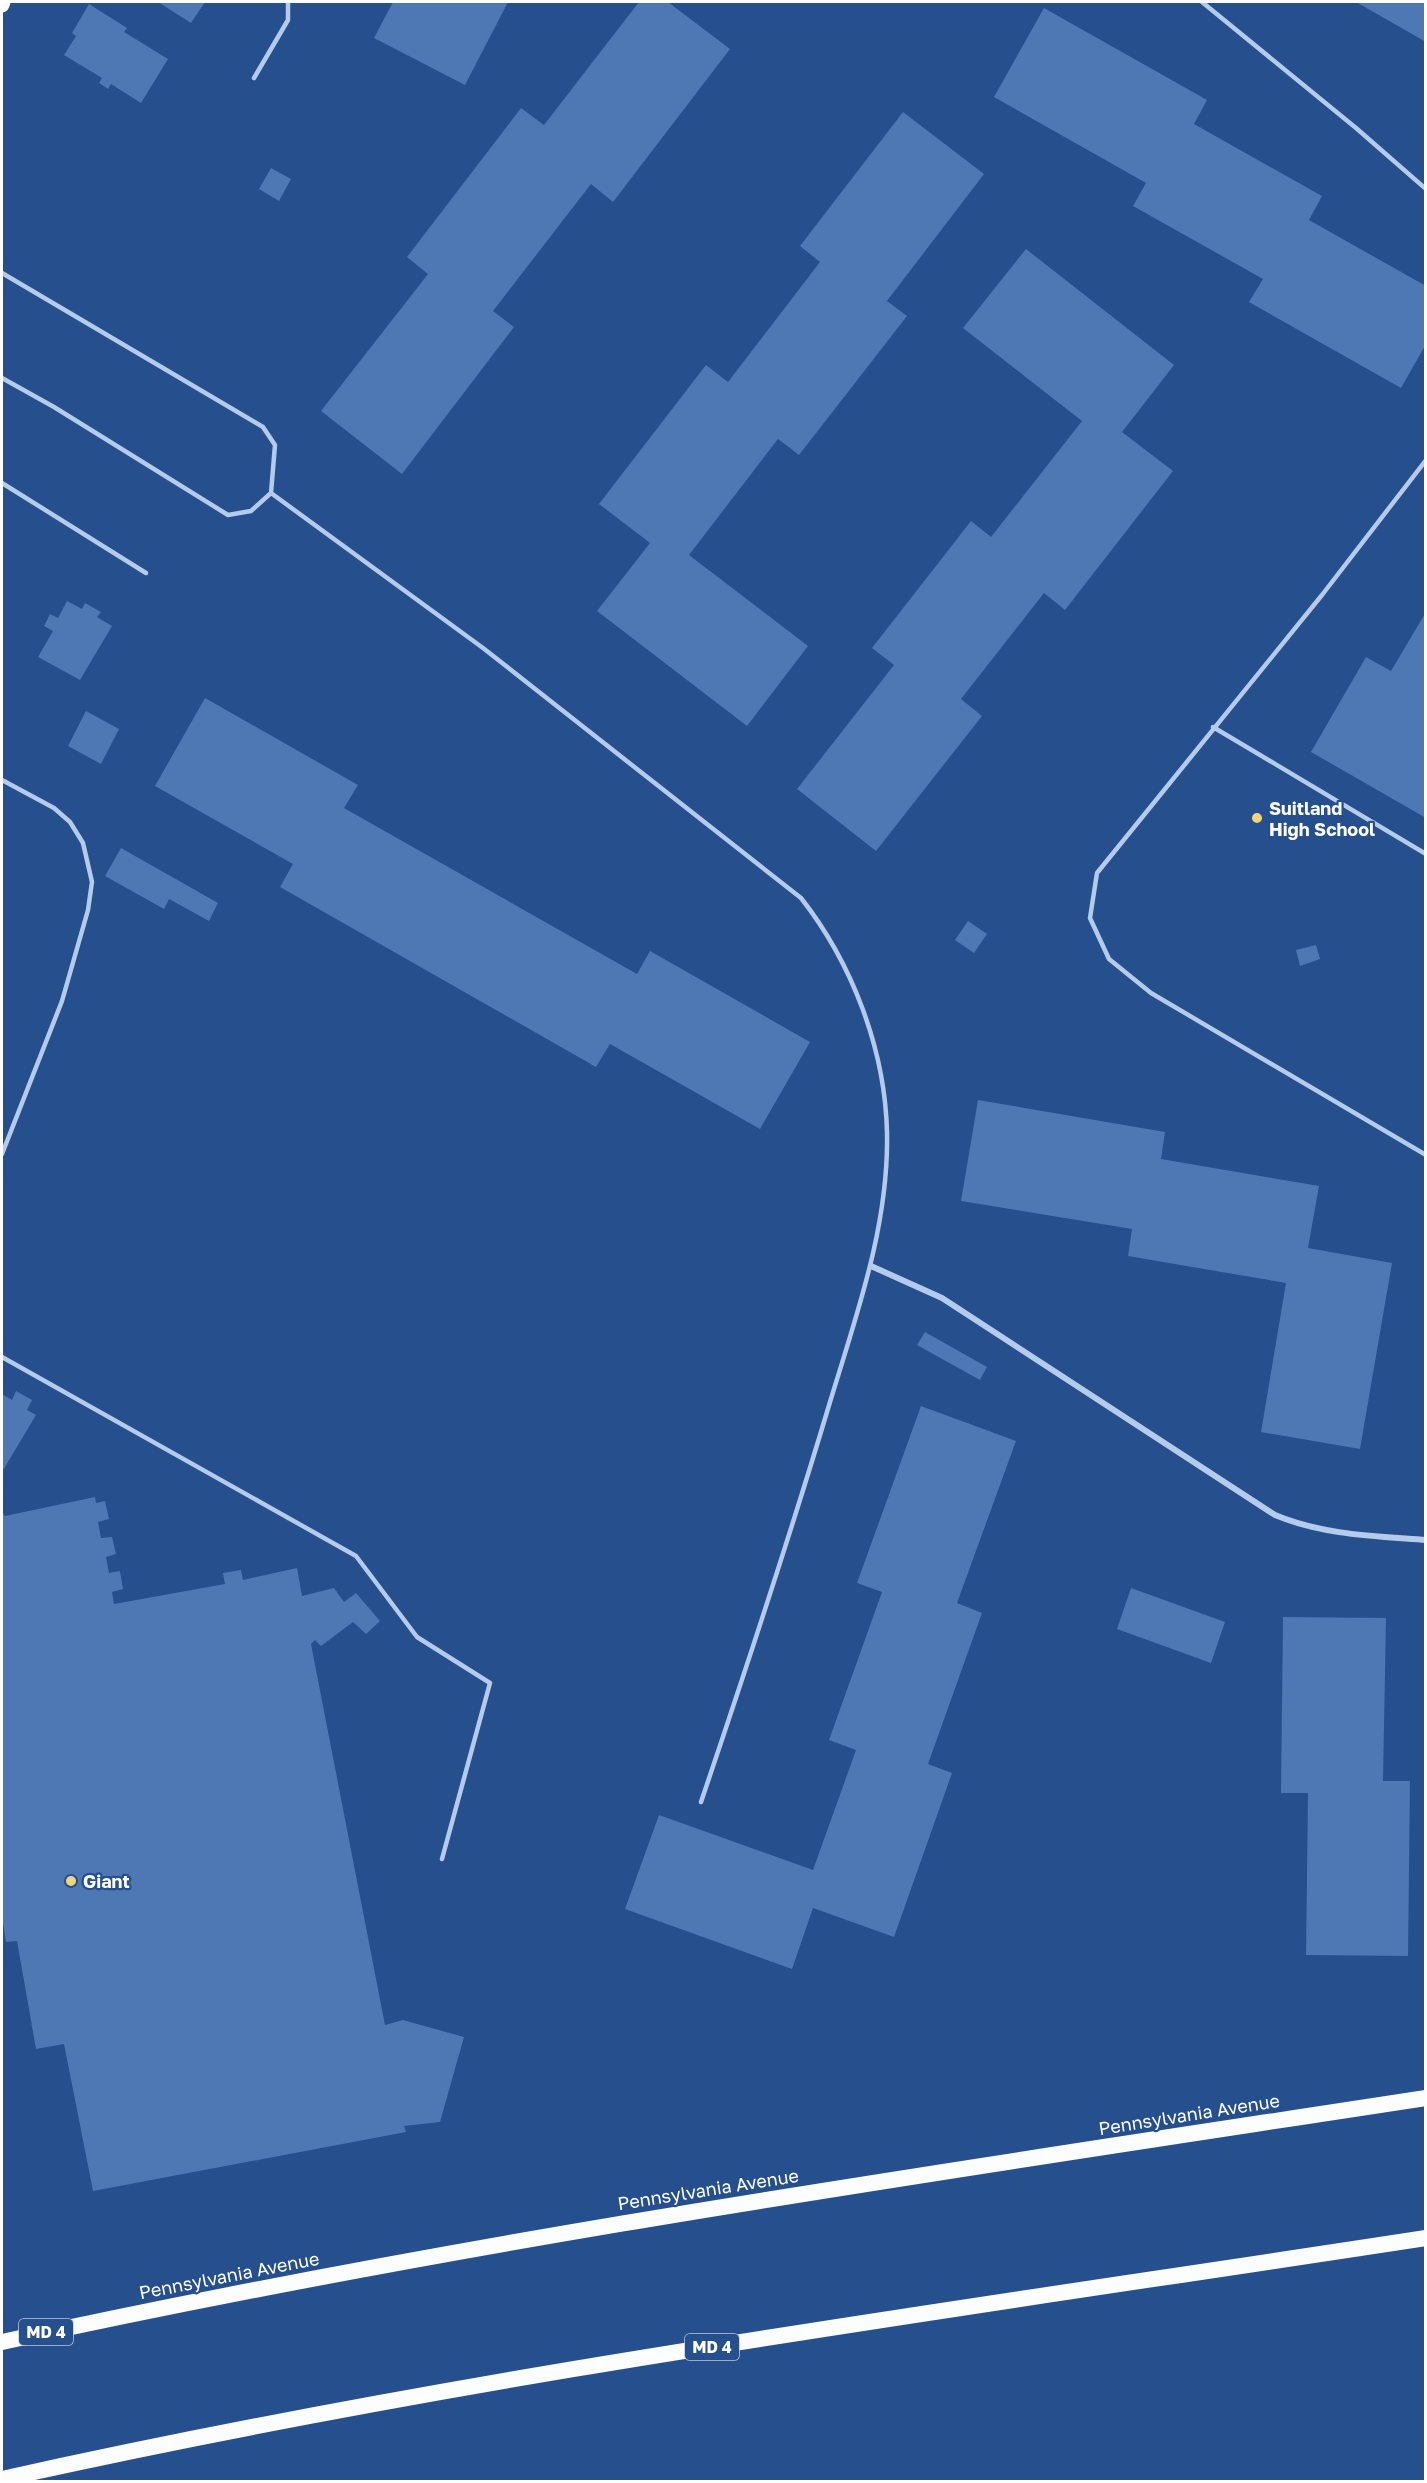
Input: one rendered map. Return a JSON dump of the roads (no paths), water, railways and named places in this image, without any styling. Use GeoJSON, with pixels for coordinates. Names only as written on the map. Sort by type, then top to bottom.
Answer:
{"type":"FeatureCollection","features":[{"type":"Feature","properties":{"kind":"highway","name":"Pennsylvania Avenue"},"geometry":{"type":"LineString","coordinates":[[2,2342],[356,2270],[642,2219],[1425,2098]]}},
{"type":"Feature","properties":{"kind":"highway","name":"MD 4"},"geometry":{"type":"LineString","coordinates":[[2,2479],[300,2418],[578,2368],[1425,2238]]}},
{"type":"Feature","properties":{"kind":"street"},"geometry":{"type":"LineString","coordinates":[[871,1266],[942,1298],[1275,1515],[1304,1527],[1357,1535],[1425,1540]]}},
{"type":"Feature","properties":{"kind":"lane"},"geometry":{"type":"LineString","coordinates":[[254,78],[288,20],[288,2]]}},
{"type":"Feature","properties":{"kind":"lane"},"geometry":{"type":"LineString","coordinates":[[1202,2],[1356,128],[1425,189]]}},
{"type":"Feature","properties":{"kind":"lane"},"geometry":{"type":"LineString","coordinates":[[2,273],[263,427],[275,445],[271,493],[251,511],[228,514],[54,407],[2,378]]}},
{"type":"Feature","properties":{"kind":"lane"},"geometry":{"type":"LineString","coordinates":[[1425,460],[1322,595],[1096,873],[1090,918],[1109,959],[1151,993],[1425,1155]]}},
{"type":"Feature","properties":{"kind":"lane"},"geometry":{"type":"LineString","coordinates":[[2,483],[146,573]]}},
{"type":"Feature","properties":{"kind":"lane"},"geometry":{"type":"LineString","coordinates":[[271,493],[492,656],[801,898],[818,919],[837,952],[859,999],[873,1040],[884,1096],[887,1131],[885,1193],[871,1266],[746,1671],[701,1802]]}},
{"type":"Feature","properties":{"kind":"lane"},"geometry":{"type":"LineString","coordinates":[[1213,727],[1425,854]]}},
{"type":"Feature","properties":{"kind":"lane"},"geometry":{"type":"LineString","coordinates":[[2,780],[54,808],[70,822],[83,843],[92,882],[88,910],[62,1001],[2,1154]]}},
{"type":"Feature","properties":{"kind":"lane"},"geometry":{"type":"LineString","coordinates":[[2,1357],[356,1556],[417,1637],[490,1683],[442,1859]]}},
{"type":"Feature","properties":{"kind":"place","name":"Suitland High School"},"geometry":{"type":"Point","coordinates":[1257,818]}},
{"type":"Feature","properties":{"kind":"place","name":"Giant"},"geometry":{"type":"Point","coordinates":[71,1881]}}]}
